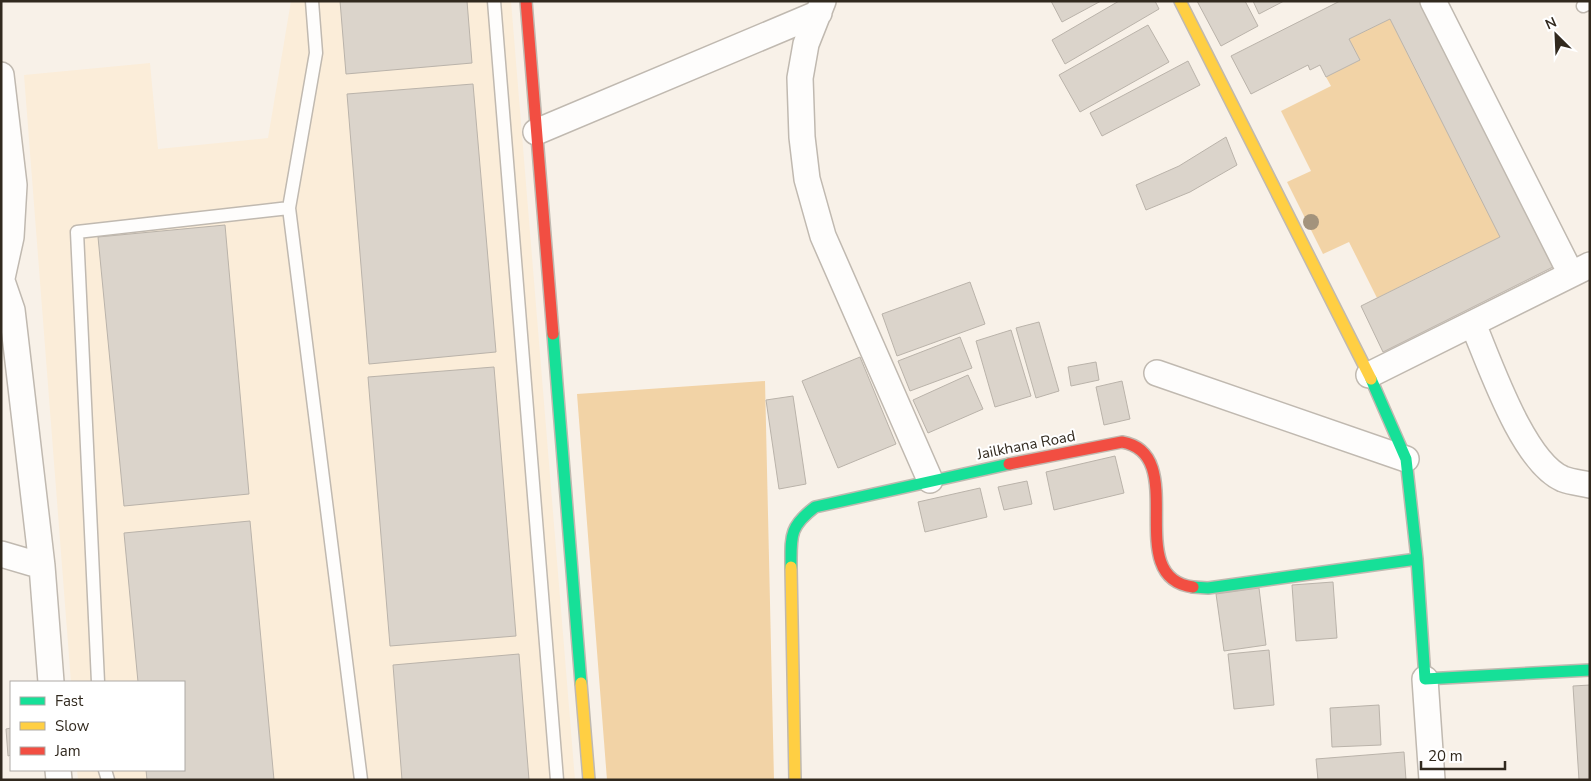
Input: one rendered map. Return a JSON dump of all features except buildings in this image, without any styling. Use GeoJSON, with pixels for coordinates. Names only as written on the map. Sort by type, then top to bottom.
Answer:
{"type":"FeatureCollection","features":[{"type":"Feature","properties":{"kind":"street"},"geometry":{"type":"LineString","coordinates":[[526,1],[589,780]]}},
{"type":"Feature","properties":{"kind":"street"},"geometry":{"type":"LineString","coordinates":[[1180,1],[1369,375],[1406,459],[1417,559],[1432,780]]}},
{"type":"Feature","properties":{"kind":"street"},"geometry":{"type":"LineString","coordinates":[[1369,375],[1580,270],[1433,1]]}},
{"type":"Feature","properties":{"kind":"street"},"geometry":{"type":"LineString","coordinates":[[536,132],[821,7]]}},
{"type":"Feature","properties":{"kind":"street"},"geometry":{"type":"LineString","coordinates":[[821,7],[806,44],[800,78],[802,137],[806,179],[823,236],[930,480]]}},
{"type":"Feature","properties":{"kind":"street"},"geometry":{"type":"LineString","coordinates":[[1,75],[14,185],[11,237],[2,278],[12,310],[42,566],[51,681]]}},
{"type":"Feature","properties":{"kind":"street"},"geometry":{"type":"LineString","coordinates":[[1473,324],[1524,439],[1539,461],[1562,479],[1590,484]]}},
{"type":"Feature","properties":{"kind":"street"},"geometry":{"type":"LineString","coordinates":[[1157,373],[1406,459]]}},
{"type":"Feature","properties":{"kind":"street","name":"Jailkhana Road"},"geometry":{"type":"LineString","coordinates":[[795,780],[791,538],[805,512],[815,507],[930,480],[1122,442],[1137,446],[1151,465],[1154,478],[1158,556],[1163,569],[1181,585],[1208,588],[1417,559]]}},
{"type":"Feature","properties":{"kind":"street"},"geometry":{"type":"LineString","coordinates":[[1,554],[42,566]]}},
{"type":"Feature","properties":{"kind":"street"},"geometry":{"type":"LineString","coordinates":[[1425,679],[1590,670]]}},
{"type":"Feature","properties":{"kind":"lane"},"geometry":{"type":"LineString","coordinates":[[312,1],[316,53],[290,208],[361,780]]}},
{"type":"Feature","properties":{"kind":"lane"},"geometry":{"type":"LineString","coordinates":[[494,1],[557,780]]}},
{"type":"Feature","properties":{"kind":"lane"},"geometry":{"type":"LineString","coordinates":[[98,681],[77,232],[290,208]]}},
{"type":"Feature","properties":{"kind":"shaded area"},"geometry":{"type":"Polygon","coordinates":[[[291,1],[511,1],[575,780],[78,780],[77,771],[185,771],[185,681],[71,681],[24,75],[150,63],[158,149],[268,138],[291,1]]]}},
{"type":"Feature","properties":{"kind":"shaded area"},"geometry":{"type":"Polygon","coordinates":[[[1390,19],[1500,237],[1377,298],[1349,242],[1323,254],[1287,182],[1311,171],[1281,111],[1331,86],[1326,77],[1360,60],[1349,39],[1390,19]]]}},
{"type":"Feature","properties":{"kind":"shaded area"},"geometry":{"type":"Polygon","coordinates":[[[765,381],[774,780],[607,780],[577,394],[765,381]]]}},
{"type":"Feature","properties":{"kind":"traffic: fast"},"geometry":{"type":"LineString","coordinates":[[553,334],[581,683]]}},
{"type":"Feature","properties":{"kind":"traffic: fast"},"geometry":{"type":"LineString","coordinates":[[1371,379],[1406,459],[1417,559],[1425,679],[1590,670]]}},
{"type":"Feature","properties":{"kind":"traffic: fast"},"geometry":{"type":"LineString","coordinates":[[791,567],[793,533],[800,520],[815,507],[1009,464]]}},
{"type":"Feature","properties":{"kind":"traffic: fast"},"geometry":{"type":"LineString","coordinates":[[1193,587],[1208,588],[1417,559]]}},
{"type":"Feature","properties":{"kind":"traffic: slow"},"geometry":{"type":"LineString","coordinates":[[1180,1],[1371,379]]}},
{"type":"Feature","properties":{"kind":"traffic: slow"},"geometry":{"type":"LineString","coordinates":[[791,567],[795,780]]}},
{"type":"Feature","properties":{"kind":"traffic: slow"},"geometry":{"type":"LineString","coordinates":[[581,683],[589,780]]}},
{"type":"Feature","properties":{"kind":"traffic: jam"},"geometry":{"type":"LineString","coordinates":[[526,1],[553,334]]}},
{"type":"Feature","properties":{"kind":"traffic: jam"},"geometry":{"type":"LineString","coordinates":[[1009,464],[1122,442],[1142,451],[1152,468],[1156,491],[1157,540],[1161,562],[1172,579],[1193,587]]}}]}
